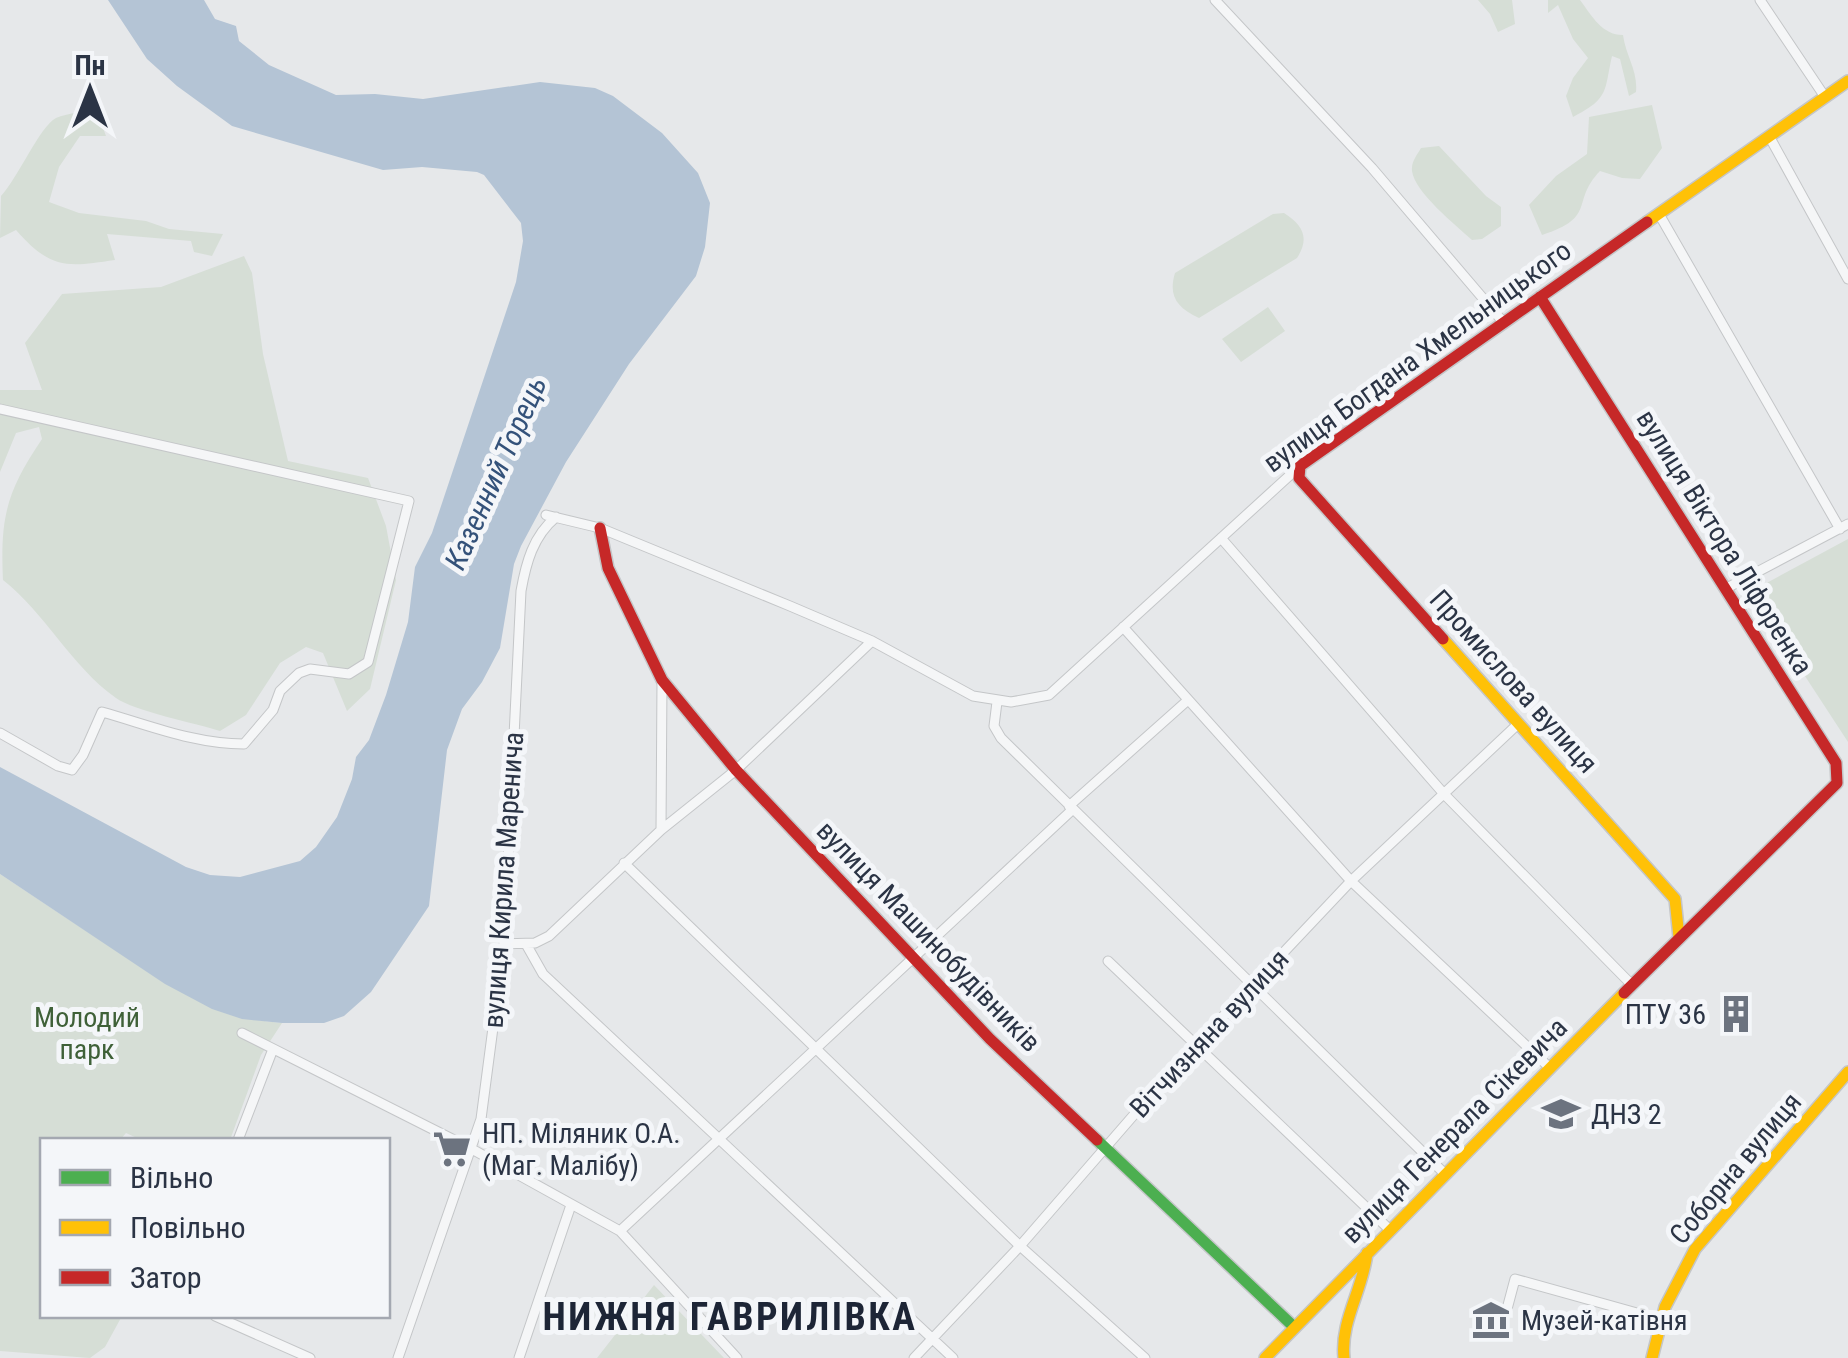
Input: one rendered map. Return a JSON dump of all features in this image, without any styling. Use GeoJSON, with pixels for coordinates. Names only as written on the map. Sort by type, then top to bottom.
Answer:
{"type":"FeatureCollection","features":[{"type":"Feature","properties":{"kind":"street"},"geometry":{"type":"LineString","coordinates":[[1216,0],[1372,168],[1504,323]]}},
{"type":"Feature","properties":{"kind":"street"},"geometry":{"type":"LineString","coordinates":[[1760,0],[1825,97]]}},
{"type":"Feature","properties":{"kind":"street","name":"вулиця Богдана Хмельницького"},"geometry":{"type":"LineString","coordinates":[[551,516],[600,528],[872,641],[972,696],[997,702],[1049,695],[1300,466],[1848,81]]}},
{"type":"Feature","properties":{"kind":"street"},"geometry":{"type":"LineString","coordinates":[[1769,136],[1848,278]]}},
{"type":"Feature","properties":{"kind":"street"},"geometry":{"type":"LineString","coordinates":[[1659,214],[1844,527],[1725,589]]}},
{"type":"Feature","properties":{"kind":"street","name":"вулиця Віктора Ліфоренка"},"geometry":{"type":"LineString","coordinates":[[1540,298],[1836,764],[1836,783],[1679,937]]}},
{"type":"Feature","properties":{"kind":"street"},"geometry":{"type":"LineString","coordinates":[[0,409],[409,501],[368,662],[349,674],[310,668],[299,673],[280,691],[272,710],[244,744],[186,737],[138,726],[102,712],[72,770],[0,733]]}},
{"type":"Feature","properties":{"kind":"street","name":"Промислова вулиця"},"geometry":{"type":"LineString","coordinates":[[1300,466],[1299,478],[1675,898],[1679,937]]}},
{"type":"Feature","properties":{"kind":"street","name":"вулиця Кирила Маренича"},"geometry":{"type":"LineString","coordinates":[[398,1358],[480,1119],[504,944],[521,591],[526,561],[551,516]]}},
{"type":"Feature","properties":{"kind":"street","name":"вулиця Машинобудівників"},"geometry":{"type":"LineString","coordinates":[[600,528],[608,568],[662,680],[736,770],[990,1039],[1294,1327]]}},
{"type":"Feature","properties":{"kind":"street"},"geometry":{"type":"LineString","coordinates":[[1221,538],[1444,794],[1632,985]]}},
{"type":"Feature","properties":{"kind":"street"},"geometry":{"type":"LineString","coordinates":[[1123,627],[1351,881],[1550,1068]]}},
{"type":"Feature","properties":{"kind":"street"},"geometry":{"type":"LineString","coordinates":[[504,944],[526,944],[549,936],[661,830],[736,770],[872,641]]}},
{"type":"Feature","properties":{"kind":"street"},"geometry":{"type":"LineString","coordinates":[[661,830],[662,680]]}},
{"type":"Feature","properties":{"kind":"street"},"geometry":{"type":"LineString","coordinates":[[620,1231],[1188,700]]}},
{"type":"Feature","properties":{"kind":"street"},"geometry":{"type":"LineString","coordinates":[[997,702],[994,726],[1001,738],[1445,1174]]}},
{"type":"Feature","properties":{"kind":"street","name":"Вітчизняна вулиця"},"geometry":{"type":"LineString","coordinates":[[914,1358],[1020,1246],[1104,1146],[1351,881],[1519,723]]}},
{"type":"Feature","properties":{"kind":"street"},"geometry":{"type":"LineString","coordinates":[[624,863],[1020,1246],[1145,1358]]}},
{"type":"Feature","properties":{"kind":"street","name":"вулиця Генерала Сікевича"},"geometry":{"type":"LineString","coordinates":[[1265,1358],[1679,937]]}},
{"type":"Feature","properties":{"kind":"street"},"geometry":{"type":"LineString","coordinates":[[526,944],[543,974],[954,1358]]}},
{"type":"Feature","properties":{"kind":"street"},"geometry":{"type":"LineString","coordinates":[[1108,961],[1390,1230]]}},
{"type":"Feature","properties":{"kind":"street"},"geometry":{"type":"LineString","coordinates":[[242,1033],[470,1148],[620,1231],[737,1358]]}},
{"type":"Feature","properties":{"kind":"street"},"geometry":{"type":"LineString","coordinates":[[239,1138],[273,1049]]}},
{"type":"Feature","properties":{"kind":"street","name":"Соборна вулиця"},"geometry":{"type":"LineString","coordinates":[[1652,1358],[1665,1307],[1695,1250],[1848,1072]]}},
{"type":"Feature","properties":{"kind":"street"},"geometry":{"type":"LineString","coordinates":[[519,1358],[571,1205]]}},
{"type":"Feature","properties":{"kind":"street"},"geometry":{"type":"LineString","coordinates":[[1344,1358],[1344,1332],[1364,1279],[1368,1253]]}},
{"type":"Feature","properties":{"kind":"street"},"geometry":{"type":"LineString","coordinates":[[1507,1310],[1514,1279],[1662,1320]]}},
{"type":"Feature","properties":{"kind":"street"},"geometry":{"type":"LineString","coordinates":[[220,1318],[310,1358]]}},
{"type":"Feature","properties":{"kind":"green space"},"geometry":{"type":"Polygon","coordinates":[[[1478,0],[1512,0],[1515,24],[1498,32],[1478,0]]]}},
{"type":"Feature","properties":{"kind":"green space"},"geometry":{"type":"Polygon","coordinates":[[[1548,0],[1580,0],[1603,28],[1623,35],[1636,92],[1629,96],[1620,59],[1612,56],[1599,99],[1573,117],[1566,96],[1588,58],[1573,39],[1558,5],[1548,13],[1548,0]]]}},
{"type":"Feature","properties":{"kind":"green space"},"geometry":{"type":"Polygon","coordinates":[[[1652,105],[1662,148],[1640,179],[1600,171],[1577,215],[1542,235],[1529,205],[1556,176],[1587,154],[1589,117],[1652,105]]]}},
{"type":"Feature","properties":{"kind":"green space"},"geometry":{"type":"Polygon","coordinates":[[[96,109],[106,136],[80,136],[59,167],[49,202],[79,213],[223,234],[212,256],[194,252],[191,241],[107,234],[115,260],[72,264],[39,253],[16,230],[0,238],[1,196],[43,131],[56,118],[96,109]]]}},
{"type":"Feature","properties":{"kind":"green space"},"geometry":{"type":"Polygon","coordinates":[[[1439,146],[1501,207],[1501,226],[1482,239],[1472,240],[1437,208],[1415,180],[1412,165],[1421,148],[1439,146]]]}},
{"type":"Feature","properties":{"kind":"green space"},"geometry":{"type":"Polygon","coordinates":[[[1284,213],[1296,222],[1304,238],[1297,258],[1199,318],[1180,305],[1174,295],[1175,273],[1273,214],[1284,213]]]}},
{"type":"Feature","properties":{"kind":"green space"},"geometry":{"type":"Polygon","coordinates":[[[244,256],[252,273],[263,354],[288,461],[368,478],[386,526],[396,580],[370,689],[347,711],[323,653],[306,647],[280,663],[246,715],[220,731],[150,712],[116,698],[85,671],[3,580],[8,505],[42,439],[39,427],[16,433],[0,472],[0,390],[42,390],[25,343],[62,294],[161,287],[244,256]]]}},
{"type":"Feature","properties":{"kind":"green space"},"geometry":{"type":"Polygon","coordinates":[[[1268,307],[1285,331],[1241,362],[1222,339],[1268,307]]]}},
{"type":"Feature","properties":{"kind":"green space"},"geometry":{"type":"Polygon","coordinates":[[[1848,539],[1848,742],[1750,592],[1848,539]]]}},
{"type":"Feature","properties":{"kind":"green space","name":"Молодий парк"},"geometry":{"type":"Polygon","coordinates":[[[0,874],[194,998],[235,1015],[282,1023],[261,1055],[231,1138],[137,1138],[126,1133],[122,1138],[40,1138],[40,1318],[121,1318],[105,1347],[90,1358],[0,1351],[0,874]]]}},
{"type":"Feature","properties":{"kind":"green space"},"geometry":{"type":"Polygon","coordinates":[[[654,1285],[724,1358],[597,1358],[654,1285]]]}},
{"type":"Feature","properties":{"kind":"water","name":"Казенний Торець"},"geometry":{"type":"Polygon","coordinates":[[[108,0],[204,0],[215,19],[236,26],[239,41],[269,65],[336,95],[423,99],[540,82],[595,88],[613,96],[662,133],[698,173],[710,203],[705,247],[696,276],[629,364],[566,462],[521,546],[514,564],[500,648],[462,709],[447,750],[429,906],[371,992],[344,1016],[324,1023],[242,1019],[212,1009],[165,984],[0,874],[0,767],[186,867],[210,875],[240,877],[300,861],[316,847],[337,817],[356,757],[369,740],[386,695],[408,622],[415,567],[432,533],[516,282],[523,241],[521,223],[484,175],[477,172],[422,167],[383,170],[232,126],[147,59],[108,0]]]}},
{"type":"Feature","properties":{"kind":"traffic: fast"},"geometry":{"type":"LineString","coordinates":[[1097,1140],[1294,1327]]}},
{"type":"Feature","properties":{"kind":"traffic: slow"},"geometry":{"type":"LineString","coordinates":[[1647,222],[1848,81]]}},
{"type":"Feature","properties":{"kind":"traffic: slow"},"geometry":{"type":"LineString","coordinates":[[1443,639],[1675,899],[1679,937]]}},
{"type":"Feature","properties":{"kind":"traffic: slow"},"geometry":{"type":"LineString","coordinates":[[1265,1358],[1624,993]]}},
{"type":"Feature","properties":{"kind":"traffic: slow"},"geometry":{"type":"LineString","coordinates":[[1652,1358],[1665,1307],[1695,1249],[1848,1072]]}},
{"type":"Feature","properties":{"kind":"traffic: slow"},"geometry":{"type":"LineString","coordinates":[[1344,1358],[1345,1331],[1367,1253]]}},
{"type":"Feature","properties":{"kind":"traffic: jam"},"geometry":{"type":"LineString","coordinates":[[1443,639],[1299,478],[1300,466],[1647,222]]}},
{"type":"Feature","properties":{"kind":"traffic: jam"},"geometry":{"type":"LineString","coordinates":[[1540,297],[1836,763],[1837,783],[1624,993]]}},
{"type":"Feature","properties":{"kind":"traffic: jam"},"geometry":{"type":"LineString","coordinates":[[600,528],[608,568],[662,680],[736,770],[990,1039],[1097,1140]]}},
{"type":"Feature","properties":{"kind":"place","name":"ПТУ 36"},"geometry":{"type":"Point","coordinates":[1736,1014]}},
{"type":"Feature","properties":{"kind":"place","name":"ДНЗ 2"},"geometry":{"type":"Point","coordinates":[1561,1114]}},
{"type":"Feature","properties":{"kind":"place","name":"НП. Міляник О.А. (Маг. Малібу)"},"geometry":{"type":"Point","coordinates":[452,1149]}},
{"type":"Feature","properties":{"kind":"place","name":"Музей-катівня"},"geometry":{"type":"Point","coordinates":[1491,1320]}},
{"type":"Feature","properties":{"kind":"district","name":"НИЖНЯ ГАВРИЛІВКА"},"geometry":{"type":"Point","coordinates":[730,1317]}}]}
